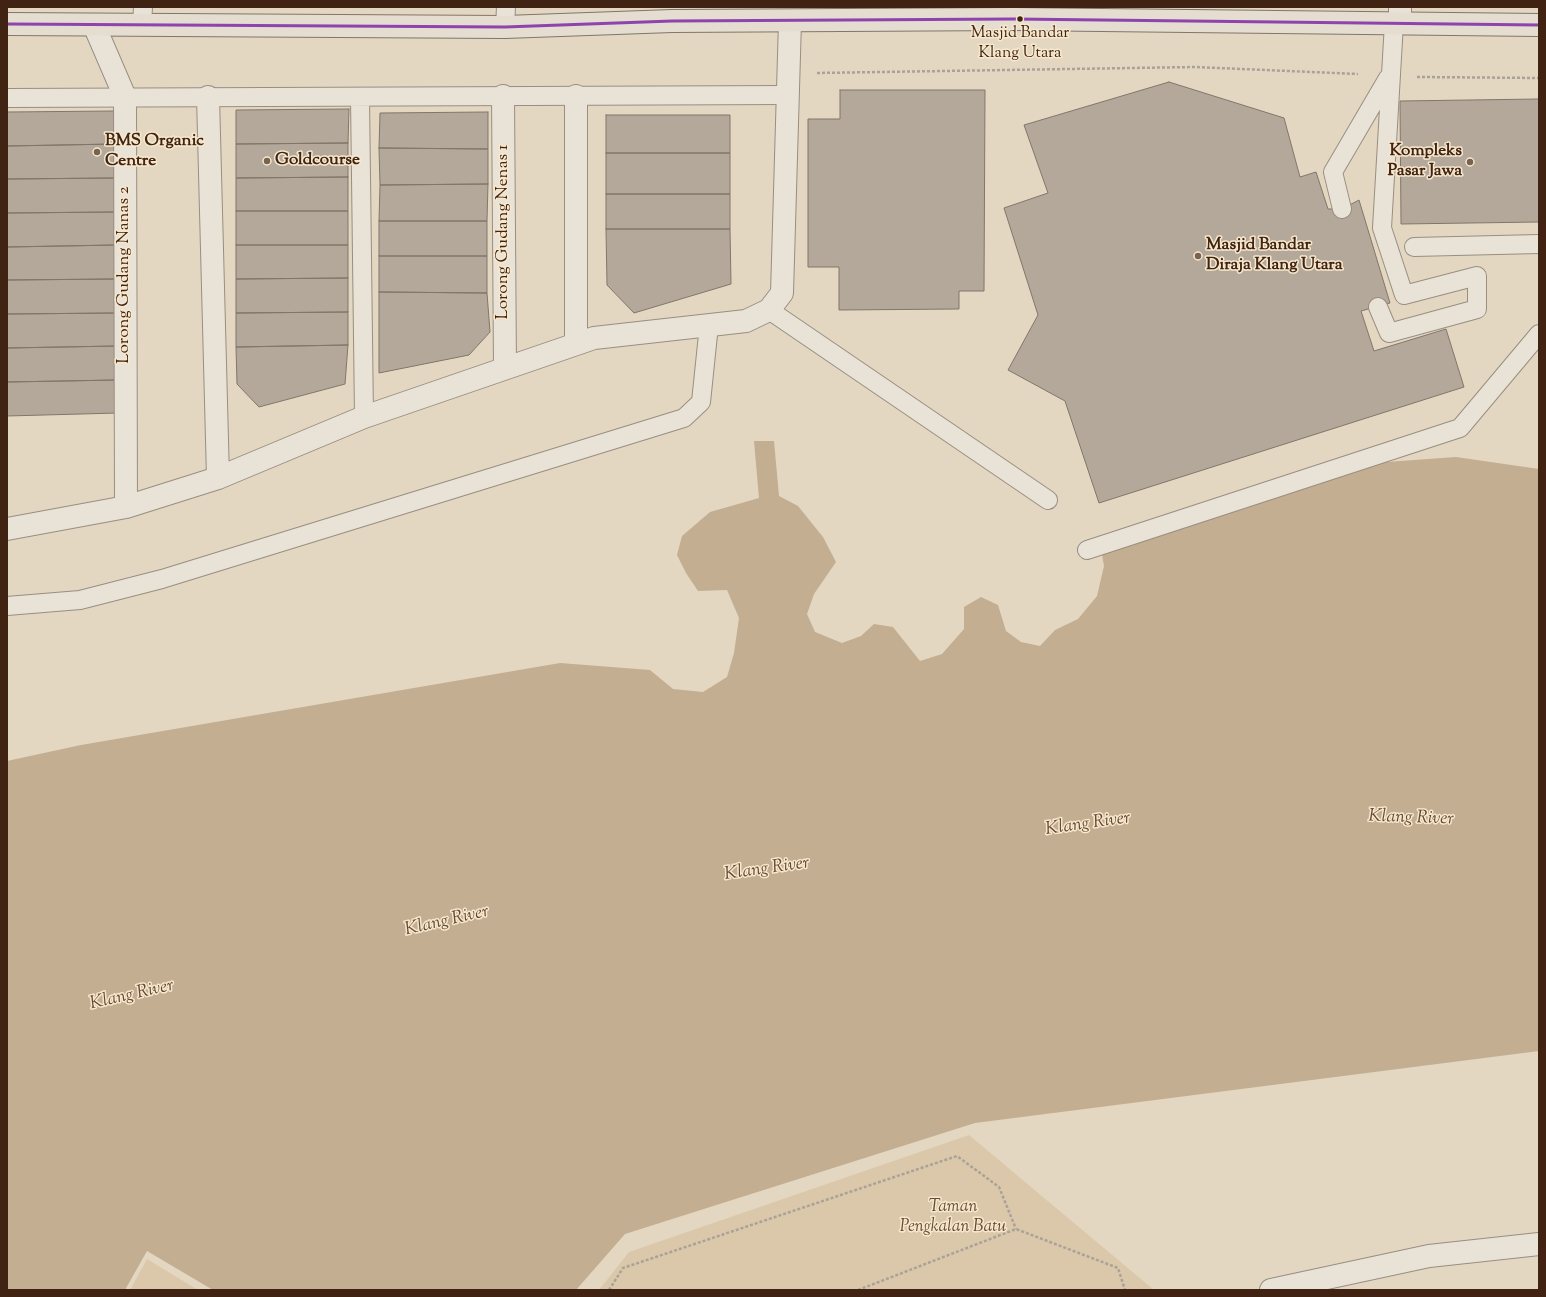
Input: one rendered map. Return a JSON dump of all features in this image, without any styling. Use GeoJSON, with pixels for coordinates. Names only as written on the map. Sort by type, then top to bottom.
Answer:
{"type":"FeatureCollection","features":[{"type":"Feature","properties":{"kind":"highway"},"geometry":{"type":"LineString","coordinates":[[7,24],[94,25],[143,16],[505,17],[672,21],[790,21],[917,13],[1206,14],[1398,18],[1539,25]]}},
{"type":"Feature","properties":{"kind":"street"},"geometry":{"type":"LineString","coordinates":[[7,529],[126,507],[218,478],[364,417],[594,338],[746,321],[768,310],[782,293],[790,21]]}},
{"type":"Feature","properties":{"kind":"street","name":"Lorong Gudang Nanas 2"},"geometry":{"type":"LineString","coordinates":[[94,25],[125,97],[126,507]]}},
{"type":"Feature","properties":{"kind":"street","name":"Lorong Gudang Nenas 1"},"geometry":{"type":"LineString","coordinates":[[503,96],[505,368]]}},
{"type":"Feature","properties":{"kind":"street"},"geometry":{"type":"LineString","coordinates":[[576,96],[576,344]]}},
{"type":"Feature","properties":{"kind":"street"},"geometry":{"type":"LineString","coordinates":[[208,97],[218,478]]}},
{"type":"Feature","properties":{"kind":"street"},"geometry":{"type":"LineString","coordinates":[[1271,1290],[1429,1256],[1539,1244]]}},
{"type":"Feature","properties":{"kind":"lane"},"geometry":{"type":"LineString","coordinates":[[1378,307],[1389,333],[1477,309],[1477,276],[1404,295],[1382,228],[1390,76],[1398,18]]}},
{"type":"Feature","properties":{"kind":"lane"},"geometry":{"type":"LineString","coordinates":[[1342,209],[1333,172],[1390,76]]}},
{"type":"Feature","properties":{"kind":"lane"},"geometry":{"type":"LineString","coordinates":[[7,98],[788,95]]}},
{"type":"Feature","properties":{"kind":"lane"},"geometry":{"type":"LineString","coordinates":[[360,97],[364,417]]}},
{"type":"Feature","properties":{"kind":"lane"},"geometry":{"type":"LineString","coordinates":[[1414,247],[1539,244]]}},
{"type":"Feature","properties":{"kind":"lane"},"geometry":{"type":"LineString","coordinates":[[768,310],[1048,500]]}},
{"type":"Feature","properties":{"kind":"lane"},"geometry":{"type":"LineString","coordinates":[[7,606],[80,600],[162,579],[684,418],[701,402],[709,325]]}},
{"type":"Feature","properties":{"kind":"lane"},"geometry":{"type":"LineString","coordinates":[[1087,550],[1460,428],[1539,334]]}},
{"type":"Feature","properties":{"kind":"path"},"geometry":{"type":"LineString","coordinates":[[609,1290],[623,1268],[957,1156],[999,1187],[1016,1229]]}},
{"type":"Feature","properties":{"kind":"path"},"geometry":{"type":"LineString","coordinates":[[858,1290],[1016,1229],[1118,1268],[1125,1290]]}},
{"type":"Feature","properties":{"kind":"green space","name":"Taman Pengkalan Batu"},"geometry":{"type":"Polygon","coordinates":[[[969,1135],[1154,1290],[599,1290],[629,1252],[969,1135]]]}},
{"type":"Feature","properties":{"kind":"green space"},"geometry":{"type":"Polygon","coordinates":[[[147,1259],[198,1290],[130,1290],[147,1259]]]}},
{"type":"Feature","properties":{"kind":"water","name":"Klang River"},"geometry":{"type":"Polygon","coordinates":[[[754,441],[774,441],[779,496],[798,506],[823,537],[836,562],[814,594],[807,614],[815,632],[842,643],[861,636],[874,624],[893,627],[920,661],[942,654],[964,629],[964,607],[981,597],[998,605],[1006,631],[1021,642],[1040,646],[1055,630],[1078,619],[1097,596],[1104,566],[1101,549],[1386,462],[1456,457],[1539,469],[1539,1051],[975,1123],[625,1234],[576,1290],[213,1290],[147,1251],[125,1290],[7,1290],[7,761],[81,745],[560,663],[650,670],[673,689],[703,692],[727,677],[734,653],[739,618],[727,590],[698,591],[686,573],[677,555],[682,536],[710,512],[759,498],[754,441]]]}},
{"type":"Feature","properties":{"kind":"building","name":"Masjid Bandar Diraja Klang Utara"},"geometry":{"type":"Polygon","coordinates":[[[1169,82],[1284,118],[1300,177],[1316,172],[1328,209],[1342,209],[1359,200],[1390,303],[1361,311],[1374,351],[1446,329],[1464,387],[1099,503],[1065,401],[1008,370],[1038,315],[1004,208],[1048,193],[1024,125],[1169,82]]]}},
{"type":"Feature","properties":{"kind":"building"},"geometry":{"type":"Polygon","coordinates":[[[840,90],[985,90],[984,291],[959,291],[959,309],[839,310],[839,267],[808,267],[808,119],[840,119],[840,90]]]}},
{"type":"Feature","properties":{"kind":"building","name":"Kompleks Pasar Jawa"},"geometry":{"type":"Polygon","coordinates":[[[1539,99],[1539,222],[1401,224],[1400,101],[1539,99]]]}},
{"type":"Feature","properties":{"kind":"building"},"geometry":{"type":"Polygon","coordinates":[[[349,109],[348,143],[236,144],[236,110],[349,109]]]}},
{"type":"Feature","properties":{"kind":"building"},"geometry":{"type":"Polygon","coordinates":[[[114,111],[115,144],[7,146],[7,112],[114,111]]]}},
{"type":"Feature","properties":{"kind":"building"},"geometry":{"type":"Polygon","coordinates":[[[488,112],[488,149],[379,148],[380,113],[488,112]]]}},
{"type":"Feature","properties":{"kind":"building"},"geometry":{"type":"Polygon","coordinates":[[[606,115],[730,115],[730,153],[606,153],[606,115]]]}},
{"type":"Feature","properties":{"kind":"building"},"geometry":{"type":"Polygon","coordinates":[[[348,143],[348,177],[236,178],[236,144],[348,143]]]}},
{"type":"Feature","properties":{"kind":"building"},"geometry":{"type":"Polygon","coordinates":[[[115,144],[115,178],[7,179],[7,146],[115,144]]]}},
{"type":"Feature","properties":{"kind":"building"},"geometry":{"type":"Polygon","coordinates":[[[379,148],[488,149],[488,184],[380,185],[379,148]]]}},
{"type":"Feature","properties":{"kind":"building"},"geometry":{"type":"Polygon","coordinates":[[[606,153],[730,153],[730,194],[606,194],[606,153]]]}},
{"type":"Feature","properties":{"kind":"building"},"geometry":{"type":"Polygon","coordinates":[[[348,177],[348,211],[236,211],[236,178],[348,177]]]}},
{"type":"Feature","properties":{"kind":"building"},"geometry":{"type":"Polygon","coordinates":[[[115,178],[115,212],[7,213],[7,179],[115,178]]]}},
{"type":"Feature","properties":{"kind":"building"},"geometry":{"type":"Polygon","coordinates":[[[488,184],[487,221],[379,221],[380,185],[488,184]]]}},
{"type":"Feature","properties":{"kind":"building"},"geometry":{"type":"Polygon","coordinates":[[[606,194],[730,194],[730,229],[606,229],[606,194]]]}},
{"type":"Feature","properties":{"kind":"building"},"geometry":{"type":"Polygon","coordinates":[[[236,211],[348,211],[348,245],[236,245],[236,211]]]}},
{"type":"Feature","properties":{"kind":"building"},"geometry":{"type":"Polygon","coordinates":[[[115,212],[116,245],[7,247],[7,213],[115,212]]]}},
{"type":"Feature","properties":{"kind":"building"},"geometry":{"type":"Polygon","coordinates":[[[379,221],[487,221],[487,256],[379,256],[379,221]]]}},
{"type":"Feature","properties":{"kind":"building"},"geometry":{"type":"Polygon","coordinates":[[[606,229],[730,229],[731,284],[634,313],[607,285],[606,229]]]}},
{"type":"Feature","properties":{"kind":"building"},"geometry":{"type":"Polygon","coordinates":[[[116,245],[116,279],[7,280],[7,247],[116,245]]]}},
{"type":"Feature","properties":{"kind":"building"},"geometry":{"type":"Polygon","coordinates":[[[236,245],[348,245],[348,278],[236,279],[236,245]]]}},
{"type":"Feature","properties":{"kind":"building"},"geometry":{"type":"Polygon","coordinates":[[[379,256],[487,256],[487,293],[379,292],[379,256]]]}},
{"type":"Feature","properties":{"kind":"building"},"geometry":{"type":"Polygon","coordinates":[[[348,278],[348,312],[236,313],[236,279],[348,278]]]}},
{"type":"Feature","properties":{"kind":"building"},"geometry":{"type":"Polygon","coordinates":[[[116,279],[116,313],[7,314],[7,280],[116,279]]]}},
{"type":"Feature","properties":{"kind":"building"},"geometry":{"type":"Polygon","coordinates":[[[379,292],[487,293],[490,332],[469,355],[379,373],[379,292]]]}},
{"type":"Feature","properties":{"kind":"building"},"geometry":{"type":"Polygon","coordinates":[[[348,312],[348,345],[236,347],[236,313],[348,312]]]}},
{"type":"Feature","properties":{"kind":"building"},"geometry":{"type":"Polygon","coordinates":[[[116,313],[117,346],[7,348],[7,314],[116,313]]]}},
{"type":"Feature","properties":{"kind":"building"},"geometry":{"type":"Polygon","coordinates":[[[348,345],[345,384],[259,407],[237,384],[236,347],[348,345]]]}},
{"type":"Feature","properties":{"kind":"building"},"geometry":{"type":"Polygon","coordinates":[[[117,346],[117,380],[7,382],[7,348],[117,346]]]}},
{"type":"Feature","properties":{"kind":"building"},"geometry":{"type":"Polygon","coordinates":[[[117,380],[118,413],[7,416],[7,382],[117,380]]]}},
{"type":"Feature","properties":{"kind":"transit line"},"geometry":{"type":"LineString","coordinates":[[7,24],[505,27],[672,21],[1014,19],[1539,25]]}},
{"type":"Feature","properties":{"kind":"place","name":"Masjid Bandar Klang Utara"},"geometry":{"type":"Point","coordinates":[1020,19]}},
{"type":"Feature","properties":{"kind":"place","name":"BMS Organic Centre"},"geometry":{"type":"Point","coordinates":[97,152]}},
{"type":"Feature","properties":{"kind":"place","name":"Goldcourse"},"geometry":{"type":"Point","coordinates":[267,161]}},
{"type":"Feature","properties":{"kind":"place","name":"Kompleks Pasar Jawa"},"geometry":{"type":"Point","coordinates":[1470,162]}},
{"type":"Feature","properties":{"kind":"place","name":"Masjid Bandar Diraja Klang Utara"},"geometry":{"type":"Point","coordinates":[1198,256]}}]}
